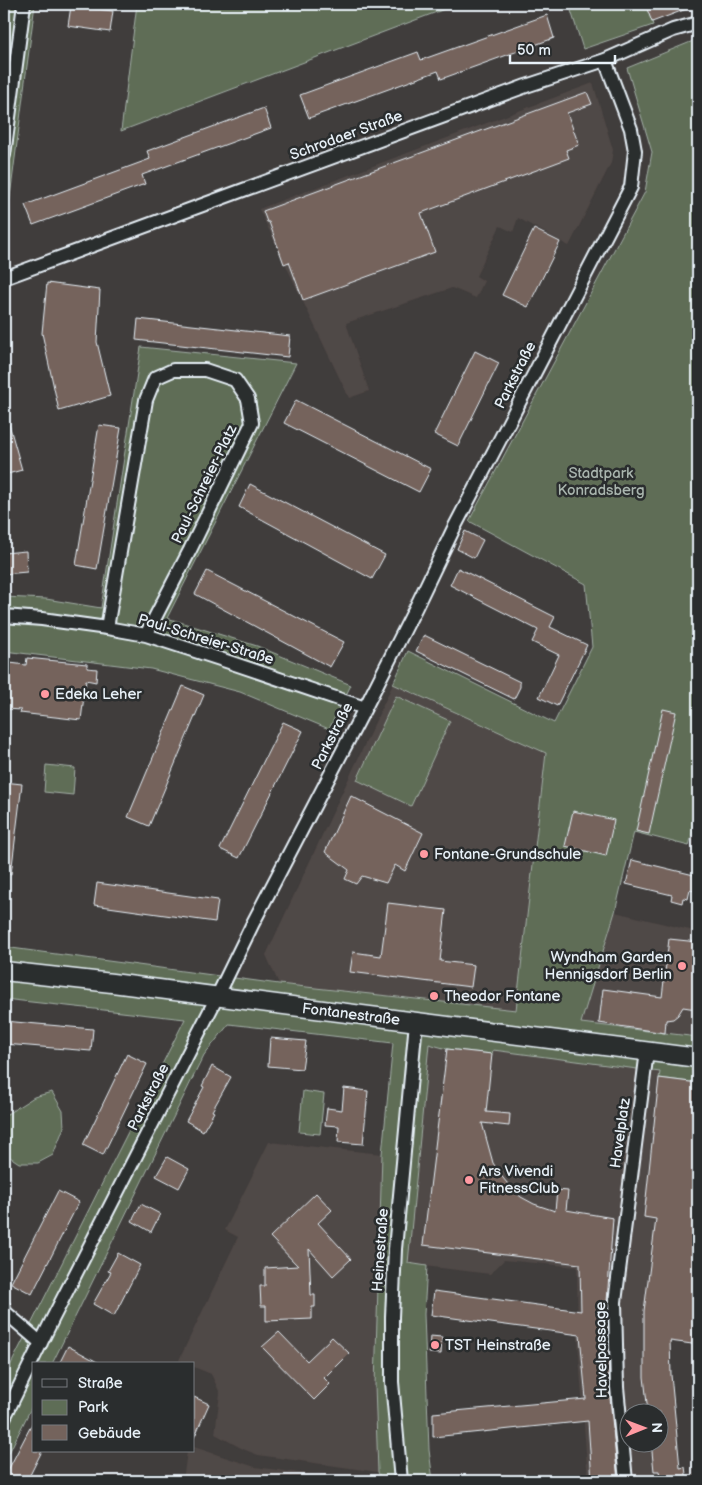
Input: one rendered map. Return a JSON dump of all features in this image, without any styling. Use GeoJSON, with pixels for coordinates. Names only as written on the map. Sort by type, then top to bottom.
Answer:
{"type":"FeatureCollection","features":[{"type":"Feature","properties":{"kind":"street"},"geometry":{"type":"LineString","coordinates":[[4,155],[24,4]]}},
{"type":"Feature","properties":{"kind":"street","name":"Schrodaer Straße"},"geometry":{"type":"LineString","coordinates":[[4,278],[526,86],[605,60],[673,30],[698,23]]}},
{"type":"Feature","properties":{"kind":"street","name":"Parkstraße"},"geometry":{"type":"LineString","coordinates":[[4,1418],[252,924],[365,708],[453,530],[631,187],[635,151],[631,128],[605,60]]}},
{"type":"Feature","properties":{"kind":"street","name":"Paul-Schreier-Platz"},"geometry":{"type":"LineString","coordinates":[[107,628],[146,400],[155,378],[173,370],[205,370],[235,380],[248,399],[252,423],[146,635]]}},
{"type":"Feature","properties":{"kind":"street","name":"Paul-Schreier-Straße"},"geometry":{"type":"LineString","coordinates":[[4,616],[42,619],[146,635],[365,708]]}},
{"type":"Feature","properties":{"kind":"street","name":"Fontanestraße"},"geometry":{"type":"LineString","coordinates":[[4,971],[69,977],[698,1058]]}},
{"type":"Feature","properties":{"kind":"street","name":"Heinestraße"},"geometry":{"type":"LineString","coordinates":[[401,1481],[392,1382],[392,1317],[395,1249],[416,1022]]}},
{"type":"Feature","properties":{"kind":"street","name":"Havelplatz"},"geometry":{"type":"LineString","coordinates":[[625,1219],[647,1051]]}},
{"type":"Feature","properties":{"kind":"street","name":"Havelpassage"},"geometry":{"type":"LineString","coordinates":[[625,1219],[615,1302],[617,1387],[626,1481]]}},
{"type":"Feature","properties":{"kind":"street"},"geometry":{"type":"LineString","coordinates":[[4,1307],[5,1312],[41,1343]]}},
{"type":"Feature","properties":{"kind":"shaded area"},"geometry":{"type":"Polygon","coordinates":[[[593,83],[613,150],[611,163],[569,246],[518,218],[513,232],[500,226],[476,276],[484,281],[476,298],[452,288],[346,323],[369,391],[349,398],[259,209],[593,83]]]}},
{"type":"Feature","properties":{"kind":"shaded area","name":"Fontane-Grundschule"},"geometry":{"type":"Polygon","coordinates":[[[393,684],[546,753],[516,1011],[279,984],[266,955],[393,684]]]}},
{"type":"Feature","properties":{"kind":"shaded area"},"geometry":{"type":"Polygon","coordinates":[[[615,912],[698,932],[698,1005],[691,1036],[580,1023],[615,912]]]}},
{"type":"Feature","properties":{"kind":"shaded area"},"geometry":{"type":"Polygon","coordinates":[[[429,1044],[447,1049],[491,1054],[492,1049],[660,1072],[660,1078],[698,1083],[698,1318],[695,1318],[692,1344],[670,1343],[671,1375],[680,1468],[685,1467],[687,1481],[588,1481],[578,1341],[577,1267],[504,1260],[490,1274],[408,1264],[429,1044]]]}},
{"type":"Feature","properties":{"kind":"shaded area"},"geometry":{"type":"Polygon","coordinates":[[[269,1142],[382,1154],[375,1385],[378,1472],[258,1455],[215,1434],[220,1393],[211,1374],[195,1367],[195,1362],[179,1360],[238,1237],[225,1230],[269,1142]]]}},
{"type":"Feature","properties":{"kind":"shaded area"},"geometry":{"type":"Polygon","coordinates":[[[195,1447],[255,1467],[360,1481],[183,1481],[187,1452],[195,1452],[195,1447]]]}},
{"type":"Feature","properties":{"kind":"green space"},"geometry":{"type":"Polygon","coordinates":[[[10,4],[35,4],[4,243],[4,53],[10,4]]]}},
{"type":"Feature","properties":{"kind":"green space"},"geometry":{"type":"Polygon","coordinates":[[[137,4],[458,4],[121,131],[137,4]]]}},
{"type":"Feature","properties":{"kind":"green space"},"geometry":{"type":"Polygon","coordinates":[[[569,4],[646,4],[653,25],[583,49],[569,4]]]}},
{"type":"Feature","properties":{"kind":"green space","name":"Stadtpark Konradsberg"},"geometry":{"type":"Polygon","coordinates":[[[698,39],[698,810],[689,846],[634,832],[615,912],[581,1023],[698,1037],[698,1083],[659,1078],[660,1072],[493,1050],[492,1054],[447,1049],[429,1044],[408,1263],[427,1266],[424,1314],[429,1450],[433,1481],[382,1481],[378,1472],[375,1385],[382,1154],[393,1043],[229,1024],[204,1055],[53,1362],[32,1362],[32,1406],[4,1463],[4,1378],[185,1019],[4,999],[4,947],[279,984],[516,1010],[546,753],[393,684],[408,651],[554,723],[592,647],[586,584],[469,521],[645,192],[652,152],[627,68],[698,39]]]}},
{"type":"Feature","properties":{"kind":"green space"},"geometry":{"type":"Polygon","coordinates":[[[141,347],[296,363],[167,618],[257,646],[351,685],[329,729],[240,692],[151,669],[4,651],[4,597],[46,599],[101,608],[141,347]]]}},
{"type":"Feature","properties":{"kind":"green space"},"geometry":{"type":"Polygon","coordinates":[[[396,696],[450,721],[411,806],[357,780],[396,696]]]}},
{"type":"Feature","properties":{"kind":"green space"},"geometry":{"type":"Polygon","coordinates":[[[46,765],[75,768],[73,795],[44,792],[46,765]]]}},
{"type":"Feature","properties":{"kind":"green space"},"geometry":{"type":"Polygon","coordinates":[[[303,1091],[324,1094],[320,1134],[299,1132],[303,1091]]]}},
{"type":"Feature","properties":{"kind":"green space"},"geometry":{"type":"Polygon","coordinates":[[[52,1092],[63,1111],[64,1127],[53,1155],[38,1163],[19,1163],[4,1153],[4,1116],[34,1097],[52,1092]]]}},
{"type":"Feature","properties":{"kind":"building"},"geometry":{"type":"Polygon","coordinates":[[[645,4],[697,4],[697,5],[652,22],[645,4]]]}},
{"type":"Feature","properties":{"kind":"building"},"geometry":{"type":"Polygon","coordinates":[[[71,6],[113,11],[110,32],[68,26],[71,6]]]}},
{"type":"Feature","properties":{"kind":"building"},"geometry":{"type":"Polygon","coordinates":[[[547,15],[554,38],[441,79],[438,71],[309,118],[300,95],[418,52],[421,60],[547,15]]]}},
{"type":"Feature","properties":{"kind":"building"},"geometry":{"type":"Polygon","coordinates":[[[587,92],[592,104],[567,113],[579,145],[566,150],[569,158],[421,213],[435,252],[303,300],[289,262],[284,264],[269,222],[267,222],[263,211],[587,92]]]}},
{"type":"Feature","properties":{"kind":"building"},"geometry":{"type":"Polygon","coordinates":[[[264,108],[271,128],[142,175],[145,184],[33,225],[25,205],[150,159],[147,151],[264,108]]]}},
{"type":"Feature","properties":{"kind":"building"},"geometry":{"type":"Polygon","coordinates":[[[534,229],[560,242],[528,307],[502,295],[534,229]]]}},
{"type":"Feature","properties":{"kind":"building"},"geometry":{"type":"Polygon","coordinates":[[[47,283],[100,290],[97,342],[110,396],[59,411],[42,333],[47,283]]]}},
{"type":"Feature","properties":{"kind":"building"},"geometry":{"type":"Polygon","coordinates":[[[138,319],[290,336],[288,357],[136,340],[138,319]]]}},
{"type":"Feature","properties":{"kind":"building"},"geometry":{"type":"Polygon","coordinates":[[[475,351],[499,363],[458,446],[434,434],[475,351]]]}},
{"type":"Feature","properties":{"kind":"building"},"geometry":{"type":"Polygon","coordinates":[[[296,400],[431,469],[419,492],[284,423],[296,400]]]}},
{"type":"Feature","properties":{"kind":"building"},"geometry":{"type":"Polygon","coordinates":[[[4,417],[7,417],[22,470],[4,475],[4,417]]]}},
{"type":"Feature","properties":{"kind":"building"},"geometry":{"type":"Polygon","coordinates":[[[99,425],[121,428],[97,569],[76,565],[99,425]]]}},
{"type":"Feature","properties":{"kind":"building"},"geometry":{"type":"Polygon","coordinates":[[[250,484],[385,555],[372,579],[239,507],[250,484]]]}},
{"type":"Feature","properties":{"kind":"building"},"geometry":{"type":"Polygon","coordinates":[[[465,531],[483,540],[474,558],[457,549],[465,531]]]}},
{"type":"Feature","properties":{"kind":"building"},"geometry":{"type":"Polygon","coordinates":[[[26,551],[27,572],[4,574],[4,553],[26,551]]]}},
{"type":"Feature","properties":{"kind":"building"},"geometry":{"type":"Polygon","coordinates":[[[458,568],[555,617],[550,627],[587,645],[557,706],[539,697],[559,655],[532,642],[538,630],[450,585],[458,568]]]}},
{"type":"Feature","properties":{"kind":"building"},"geometry":{"type":"Polygon","coordinates":[[[207,571],[344,642],[330,667],[195,594],[207,571]]]}},
{"type":"Feature","properties":{"kind":"building"},"geometry":{"type":"Polygon","coordinates":[[[424,635],[520,682],[520,687],[514,699],[416,651],[424,635]]]}},
{"type":"Feature","properties":{"kind":"building","name":"Edeka Leher"},"geometry":{"type":"Polygon","coordinates":[[[27,658],[87,664],[87,668],[97,669],[96,682],[86,680],[81,720],[20,713],[21,710],[5,709],[10,663],[26,665],[27,658]]]}},
{"type":"Feature","properties":{"kind":"building"},"geometry":{"type":"Polygon","coordinates":[[[183,686],[204,695],[149,826],[128,817],[183,686]]]}},
{"type":"Feature","properties":{"kind":"building"},"geometry":{"type":"Polygon","coordinates":[[[663,709],[676,712],[649,834],[636,831],[663,709]]]}},
{"type":"Feature","properties":{"kind":"building"},"geometry":{"type":"Polygon","coordinates":[[[283,722],[303,731],[239,858],[220,849],[283,722]]]}},
{"type":"Feature","properties":{"kind":"building"},"geometry":{"type":"Polygon","coordinates":[[[4,782],[22,784],[11,874],[4,874],[4,782]]]}},
{"type":"Feature","properties":{"kind":"building"},"geometry":{"type":"Polygon","coordinates":[[[351,796],[423,833],[405,871],[395,865],[386,883],[362,876],[356,884],[345,879],[349,870],[325,852],[351,796]]]}},
{"type":"Feature","properties":{"kind":"building"},"geometry":{"type":"Polygon","coordinates":[[[573,811],[614,820],[606,856],[565,846],[573,811]]]}},
{"type":"Feature","properties":{"kind":"building"},"geometry":{"type":"Polygon","coordinates":[[[632,860],[698,876],[698,892],[690,890],[688,899],[683,898],[682,903],[671,900],[672,895],[626,884],[632,860]]]}},
{"type":"Feature","properties":{"kind":"building"},"geometry":{"type":"Polygon","coordinates":[[[97,883],[218,900],[215,922],[94,905],[97,883]]]}},
{"type":"Feature","properties":{"kind":"building"},"geometry":{"type":"Polygon","coordinates":[[[388,903],[446,910],[440,961],[474,965],[471,987],[350,972],[353,952],[381,956],[388,903]]]}},
{"type":"Feature","properties":{"kind":"building","name":"Wyndham Garden Hennigsdorf Berlin"},"geometry":{"type":"Polygon","coordinates":[[[669,939],[698,942],[696,1009],[683,1007],[673,1019],[666,1020],[665,1033],[599,1023],[603,989],[662,997],[669,939]]]}},
{"type":"Feature","properties":{"kind":"building"},"geometry":{"type":"Polygon","coordinates":[[[4,1021],[93,1029],[91,1051],[4,1044],[4,1021]]]}},
{"type":"Feature","properties":{"kind":"building"},"geometry":{"type":"Polygon","coordinates":[[[270,1038],[306,1041],[302,1069],[268,1066],[270,1038]]]}},
{"type":"Feature","properties":{"kind":"building"},"geometry":{"type":"Polygon","coordinates":[[[447,1049],[492,1054],[486,1112],[510,1114],[509,1126],[482,1123],[493,1163],[512,1189],[521,1197],[534,1204],[555,1211],[557,1190],[568,1191],[566,1210],[613,1218],[607,1302],[609,1387],[618,1481],[592,1481],[588,1421],[433,1437],[433,1413],[586,1399],[580,1335],[431,1315],[434,1291],[581,1311],[580,1264],[423,1245],[447,1049]]]}},
{"type":"Feature","properties":{"kind":"building"},"geometry":{"type":"Polygon","coordinates":[[[127,1054],[147,1064],[103,1155],[83,1145],[127,1054]]]}},
{"type":"Feature","properties":{"kind":"building"},"geometry":{"type":"Polygon","coordinates":[[[212,1066],[231,1077],[203,1131],[186,1121],[204,1087],[202,1086],[212,1066]]]}},
{"type":"Feature","properties":{"kind":"building"},"geometry":{"type":"Polygon","coordinates":[[[659,1078],[698,1083],[698,1306],[692,1344],[670,1341],[671,1375],[680,1468],[685,1467],[687,1481],[661,1481],[659,1471],[654,1471],[652,1452],[670,1452],[670,1402],[647,1402],[644,1377],[644,1311],[656,1219],[644,1217],[659,1078]]]}},
{"type":"Feature","properties":{"kind":"building"},"geometry":{"type":"Polygon","coordinates":[[[344,1088],[368,1091],[363,1144],[338,1142],[339,1126],[325,1125],[327,1108],[342,1110],[344,1088]]]}},
{"type":"Feature","properties":{"kind":"building"},"geometry":{"type":"Polygon","coordinates":[[[167,1157],[189,1169],[179,1188],[156,1176],[167,1157]]]}},
{"type":"Feature","properties":{"kind":"building"},"geometry":{"type":"Polygon","coordinates":[[[58,1191],[79,1202],[32,1294],[11,1283],[58,1191]]]}},
{"type":"Feature","properties":{"kind":"building"},"geometry":{"type":"Polygon","coordinates":[[[316,1193],[332,1210],[318,1223],[351,1259],[333,1276],[309,1249],[311,1295],[315,1295],[312,1319],[266,1321],[266,1306],[261,1306],[260,1286],[265,1286],[265,1268],[298,1266],[270,1237],[316,1193]]]}},
{"type":"Feature","properties":{"kind":"building"},"geometry":{"type":"Polygon","coordinates":[[[141,1204],[160,1214],[151,1232],[132,1221],[141,1204]]]}},
{"type":"Feature","properties":{"kind":"building"},"geometry":{"type":"Polygon","coordinates":[[[118,1253],[140,1265],[114,1316],[93,1304],[111,1272],[108,1271],[118,1253]]]}},
{"type":"Feature","properties":{"kind":"building"},"geometry":{"type":"Polygon","coordinates":[[[279,1332],[307,1361],[332,1337],[349,1353],[324,1378],[330,1384],[314,1400],[262,1347],[279,1332]]]}},
{"type":"Feature","properties":{"kind":"building","name":"TST Heinstraße"},"geometry":{"type":"Polygon","coordinates":[[[430,1336],[442,1337],[441,1354],[429,1353],[430,1336]]]}},
{"type":"Feature","properties":{"kind":"building"},"geometry":{"type":"Polygon","coordinates":[[[68,1346],[97,1362],[60,1362],[68,1346]]]}},
{"type":"Feature","properties":{"kind":"building"},"geometry":{"type":"Polygon","coordinates":[[[195,1397],[209,1404],[195,1436],[195,1397]]]}},
{"type":"Feature","properties":{"kind":"building"},"geometry":{"type":"Polygon","coordinates":[[[32,1424],[32,1452],[42,1452],[27,1481],[4,1481],[32,1424]]]}},
{"type":"Feature","properties":{"kind":"place","name":"Edeka Leher"},"geometry":{"type":"Point","coordinates":[45,694]}},
{"type":"Feature","properties":{"kind":"place","name":"Fontane-Grundschule"},"geometry":{"type":"Point","coordinates":[424,854]}},
{"type":"Feature","properties":{"kind":"place","name":"Wyndham Garden Hennigsdorf Berlin"},"geometry":{"type":"Point","coordinates":[682,966]}},
{"type":"Feature","properties":{"kind":"place","name":"Theodor Fontane"},"geometry":{"type":"Point","coordinates":[434,996]}},
{"type":"Feature","properties":{"kind":"place","name":"Ars Vivendi FitnessClub"},"geometry":{"type":"Point","coordinates":[469,1180]}},
{"type":"Feature","properties":{"kind":"place","name":"TST Heinstraße"},"geometry":{"type":"Point","coordinates":[435,1345]}}]}
